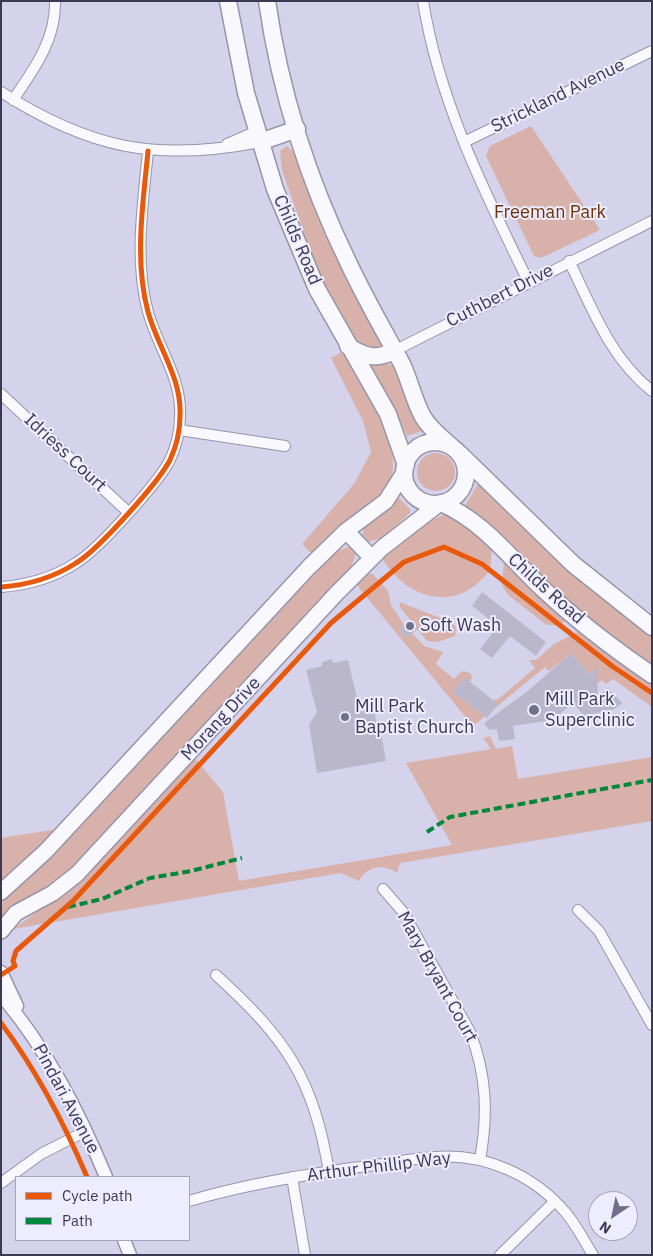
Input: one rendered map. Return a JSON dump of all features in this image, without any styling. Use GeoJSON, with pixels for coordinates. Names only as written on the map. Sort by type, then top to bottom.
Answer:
{"type":"FeatureCollection","features":[{"type":"Feature","properties":{"kind":"main road","name":"Childs Road"},"geometry":{"type":"LineString","coordinates":[[228,1],[236,48],[259,136],[297,244],[317,289],[388,414],[405,468]]}},
{"type":"Feature","properties":{"kind":"main road","name":"Childs Road"},"geometry":{"type":"LineString","coordinates":[[267,1],[276,48],[296,125],[322,201],[349,264],[407,376],[422,416],[436,432],[573,564],[652,627]]}},
{"type":"Feature","properties":{"kind":"main road"},"geometry":{"type":"LineString","coordinates":[[259,136],[296,125]]}},
{"type":"Feature","properties":{"kind":"main road","name":"Cuthbert Drive"},"geometry":{"type":"LineString","coordinates":[[348,346],[372,357],[379,358],[394,350]]}},
{"type":"Feature","properties":{"kind":"main road"},"geometry":{"type":"LineString","coordinates":[[1,892],[46,850],[309,567],[346,530],[386,501],[405,468],[416,449],[424,444],[443,443],[456,450],[465,463],[464,484],[459,493],[441,503],[422,500],[415,495],[406,480],[405,468]]}},
{"type":"Feature","properties":{"kind":"main road","name":"Childs Road"},"geometry":{"type":"LineString","coordinates":[[441,503],[477,523],[527,574],[572,615],[652,675]]}},
{"type":"Feature","properties":{"kind":"main road","name":"Morang Drive"},"geometry":{"type":"LineString","coordinates":[[1,931],[16,913],[53,894],[82,868],[372,558],[404,530],[441,503]]}},
{"type":"Feature","properties":{"kind":"main road"},"geometry":{"type":"LineString","coordinates":[[346,530],[372,558]]}},
{"type":"Feature","properties":{"kind":"street"},"geometry":{"type":"LineString","coordinates":[[14,100],[38,63],[48,42],[54,23],[55,1]]}},
{"type":"Feature","properties":{"kind":"street"},"geometry":{"type":"LineString","coordinates":[[423,1],[440,74],[464,142],[486,196],[528,281]]}},
{"type":"Feature","properties":{"kind":"street","name":"Strickland Avenue"},"geometry":{"type":"LineString","coordinates":[[464,142],[652,51]]}},
{"type":"Feature","properties":{"kind":"street"},"geometry":{"type":"LineString","coordinates":[[1,92],[72,130],[106,141],[148,151],[193,152],[259,136]]}},
{"type":"Feature","properties":{"kind":"street"},"geometry":{"type":"LineString","coordinates":[[1,586],[19,586],[39,581],[77,563],[128,512],[162,472],[175,447],[178,430],[178,390],[148,312],[142,274],[141,236],[148,151]]}},
{"type":"Feature","properties":{"kind":"street","name":"Cuthbert Drive"},"geometry":{"type":"LineString","coordinates":[[394,350],[528,281],[652,221]]}},
{"type":"Feature","properties":{"kind":"street"},"geometry":{"type":"LineString","coordinates":[[569,261],[610,345],[632,374],[652,391]]}},
{"type":"Feature","properties":{"kind":"street","name":"Idriess Court"},"geometry":{"type":"LineString","coordinates":[[1,394],[128,512]]}},
{"type":"Feature","properties":{"kind":"street"},"geometry":{"type":"LineString","coordinates":[[178,430],[285,446]]}},
{"type":"Feature","properties":{"kind":"street","name":"Mary Bryant Court"},"geometry":{"type":"LineString","coordinates":[[382,889],[403,912],[470,1032],[476,1047],[485,1084],[486,1101],[485,1131],[480,1160]]}},
{"type":"Feature","properties":{"kind":"street"},"geometry":{"type":"LineString","coordinates":[[578,910],[599,931],[652,1025]]}},
{"type":"Feature","properties":{"kind":"street","name":"Pindari Avenue"},"geometry":{"type":"LineString","coordinates":[[1,972],[24,1022],[53,1068],[86,1131],[106,1176]]}},
{"type":"Feature","properties":{"kind":"street"},"geometry":{"type":"LineString","coordinates":[[216,975],[266,1023],[300,1074],[318,1117],[329,1172]]}},
{"type":"Feature","properties":{"kind":"street","name":"Pindari Avenue"},"geometry":{"type":"LineString","coordinates":[[1,995],[24,1022]]}},
{"type":"Feature","properties":{"kind":"street"},"geometry":{"type":"LineString","coordinates":[[1,1183],[41,1154],[86,1131]]}},
{"type":"Feature","properties":{"kind":"street","name":"Arthur Phillip Way"},"geometry":{"type":"LineString","coordinates":[[190,1201],[238,1188],[292,1177],[435,1157],[480,1160],[522,1176],[555,1201],[577,1228],[593,1255]]}},
{"type":"Feature","properties":{"kind":"street"},"geometry":{"type":"LineString","coordinates":[[292,1177],[305,1255]]}},
{"type":"Feature","properties":{"kind":"street"},"geometry":{"type":"LineString","coordinates":[[500,1255],[555,1201]]}},
{"type":"Feature","properties":{"kind":"street"},"geometry":{"type":"LineString","coordinates":[[125,1241],[132,1255]]}},
{"type":"Feature","properties":{"kind":"street"},"geometry":{"type":"LineString","coordinates":[[132,1241],[132,1255]]}},
{"type":"Feature","properties":{"kind":"green space","name":"Freeman Park"},"geometry":{"type":"Polygon","coordinates":[[[531,126],[600,230],[541,258],[534,256],[486,156],[490,146],[531,126]]]}},
{"type":"Feature","properties":{"kind":"green space"},"geometry":{"type":"Polygon","coordinates":[[[287,146],[296,154],[381,346],[378,352],[355,342],[321,282],[282,170],[280,151],[287,146]]]}},
{"type":"Feature","properties":{"kind":"green space"},"geometry":{"type":"Polygon","coordinates":[[[344,351],[384,423],[391,444],[393,464],[390,482],[380,497],[348,519],[312,554],[302,544],[354,484],[371,452],[363,421],[331,358],[344,351]]]}},
{"type":"Feature","properties":{"kind":"green space"},"geometry":{"type":"Polygon","coordinates":[[[366,361],[393,365],[422,431],[407,436],[394,407],[366,361]]]}},
{"type":"Feature","properties":{"kind":"green space"},"geometry":{"type":"Polygon","coordinates":[[[436,453],[450,458],[455,472],[450,486],[436,491],[422,486],[417,472],[422,458],[436,453]]]}},
{"type":"Feature","properties":{"kind":"green space"},"geometry":{"type":"Polygon","coordinates":[[[479,482],[652,635],[652,667],[563,597],[526,564],[484,521],[465,506],[479,482]]]}},
{"type":"Feature","properties":{"kind":"green space"},"geometry":{"type":"Polygon","coordinates":[[[399,498],[410,509],[410,513],[383,538],[367,542],[362,537],[365,524],[386,510],[399,498]]]}},
{"type":"Feature","properties":{"kind":"green space"},"geometry":{"type":"Polygon","coordinates":[[[445,515],[455,517],[492,548],[491,562],[487,574],[469,590],[458,595],[435,597],[424,594],[403,583],[388,567],[383,558],[394,546],[411,533],[429,521],[445,515]]]}},
{"type":"Feature","properties":{"kind":"green space"},"geometry":{"type":"Polygon","coordinates":[[[348,547],[353,549],[356,554],[350,570],[79,863],[53,885],[1,918],[1,901],[32,873],[333,553],[348,547]]]}},
{"type":"Feature","properties":{"kind":"green space"},"geometry":{"type":"Polygon","coordinates":[[[504,560],[568,620],[558,625],[547,625],[508,595],[502,585],[504,560]]]}},
{"type":"Feature","properties":{"kind":"green space"},"geometry":{"type":"Polygon","coordinates":[[[367,573],[373,574],[388,591],[391,605],[404,625],[399,629],[406,638],[412,633],[424,646],[443,652],[436,664],[454,679],[462,671],[470,673],[472,677],[470,682],[464,678],[453,692],[482,714],[495,699],[497,700],[535,668],[529,660],[536,660],[554,644],[582,630],[652,682],[652,707],[613,679],[606,684],[602,680],[598,683],[594,679],[597,673],[594,670],[589,674],[571,653],[549,671],[545,667],[473,726],[360,589],[356,583],[367,573]]]}},
{"type":"Feature","properties":{"kind":"green space"},"geometry":{"type":"Polygon","coordinates":[[[401,602],[452,624],[456,627],[455,636],[438,642],[427,641],[399,606],[401,602]]]}},
{"type":"Feature","properties":{"kind":"green space"},"geometry":{"type":"Polygon","coordinates":[[[490,736],[496,749],[512,746],[518,779],[652,757],[652,821],[400,863],[397,873],[381,867],[371,869],[359,881],[340,873],[13,929],[75,885],[194,757],[223,792],[239,881],[452,845],[406,763],[491,749],[483,738],[490,736]]]}},
{"type":"Feature","properties":{"kind":"green space"},"geometry":{"type":"Polygon","coordinates":[[[58,829],[34,854],[1,883],[1,838],[58,829]]]}},
{"type":"Feature","properties":{"kind":"building"},"geometry":{"type":"Polygon","coordinates":[[[482,592],[546,642],[536,656],[510,636],[492,658],[480,649],[498,626],[472,606],[482,592]]]}},
{"type":"Feature","properties":{"kind":"building","name":"Soft Wash"},"geometry":{"type":"Polygon","coordinates":[[[411,619],[419,628],[406,638],[399,629],[411,619]]]}},
{"type":"Feature","properties":{"kind":"building"},"geometry":{"type":"Polygon","coordinates":[[[571,653],[589,674],[597,668],[598,697],[608,688],[622,703],[615,709],[584,716],[573,703],[553,720],[513,726],[515,739],[499,741],[497,729],[489,730],[484,723],[529,690],[571,653]]]}},
{"type":"Feature","properties":{"kind":"building","name":"Mill Park Baptist Church"},"geometry":{"type":"Polygon","coordinates":[[[332,659],[333,663],[348,660],[360,711],[374,708],[376,721],[379,721],[386,761],[317,773],[309,725],[317,712],[306,670],[322,666],[322,662],[332,659]]]}},
{"type":"Feature","properties":{"kind":"building"},"geometry":{"type":"Polygon","coordinates":[[[464,677],[498,704],[487,718],[453,692],[464,677]]]}},
{"type":"Feature","properties":{"kind":"marked path"},"geometry":{"type":"LineString","coordinates":[[427,832],[450,817],[652,780]]}},
{"type":"Feature","properties":{"kind":"marked path"},"geometry":{"type":"LineString","coordinates":[[68,907],[102,899],[150,878],[191,871],[242,858]]}},
{"type":"Feature","properties":{"kind":"cycle path"},"geometry":{"type":"LineString","coordinates":[[1,587],[21,585],[49,577],[86,556],[141,499],[170,460],[174,450],[180,422],[180,402],[173,376],[148,312],[141,272],[142,212],[148,151]]}},
{"type":"Feature","properties":{"kind":"cycle path"},"geometry":{"type":"LineString","coordinates":[[1,975],[15,966],[13,961],[16,951],[73,901],[331,623],[404,562],[444,547],[482,564],[612,666],[652,693]]}},
{"type":"Feature","properties":{"kind":"cycle path"},"geometry":{"type":"LineString","coordinates":[[1,1023],[49,1098],[87,1176]]}},
{"type":"Feature","properties":{"kind":"place","name":"Soft Wash"},"geometry":{"type":"Point","coordinates":[410,626]}},
{"type":"Feature","properties":{"kind":"place","name":"Mill Park Superclinic"},"geometry":{"type":"Point","coordinates":[534,710]}},
{"type":"Feature","properties":{"kind":"place","name":"Mill Park Baptist Church"},"geometry":{"type":"Point","coordinates":[345,717]}}]}
